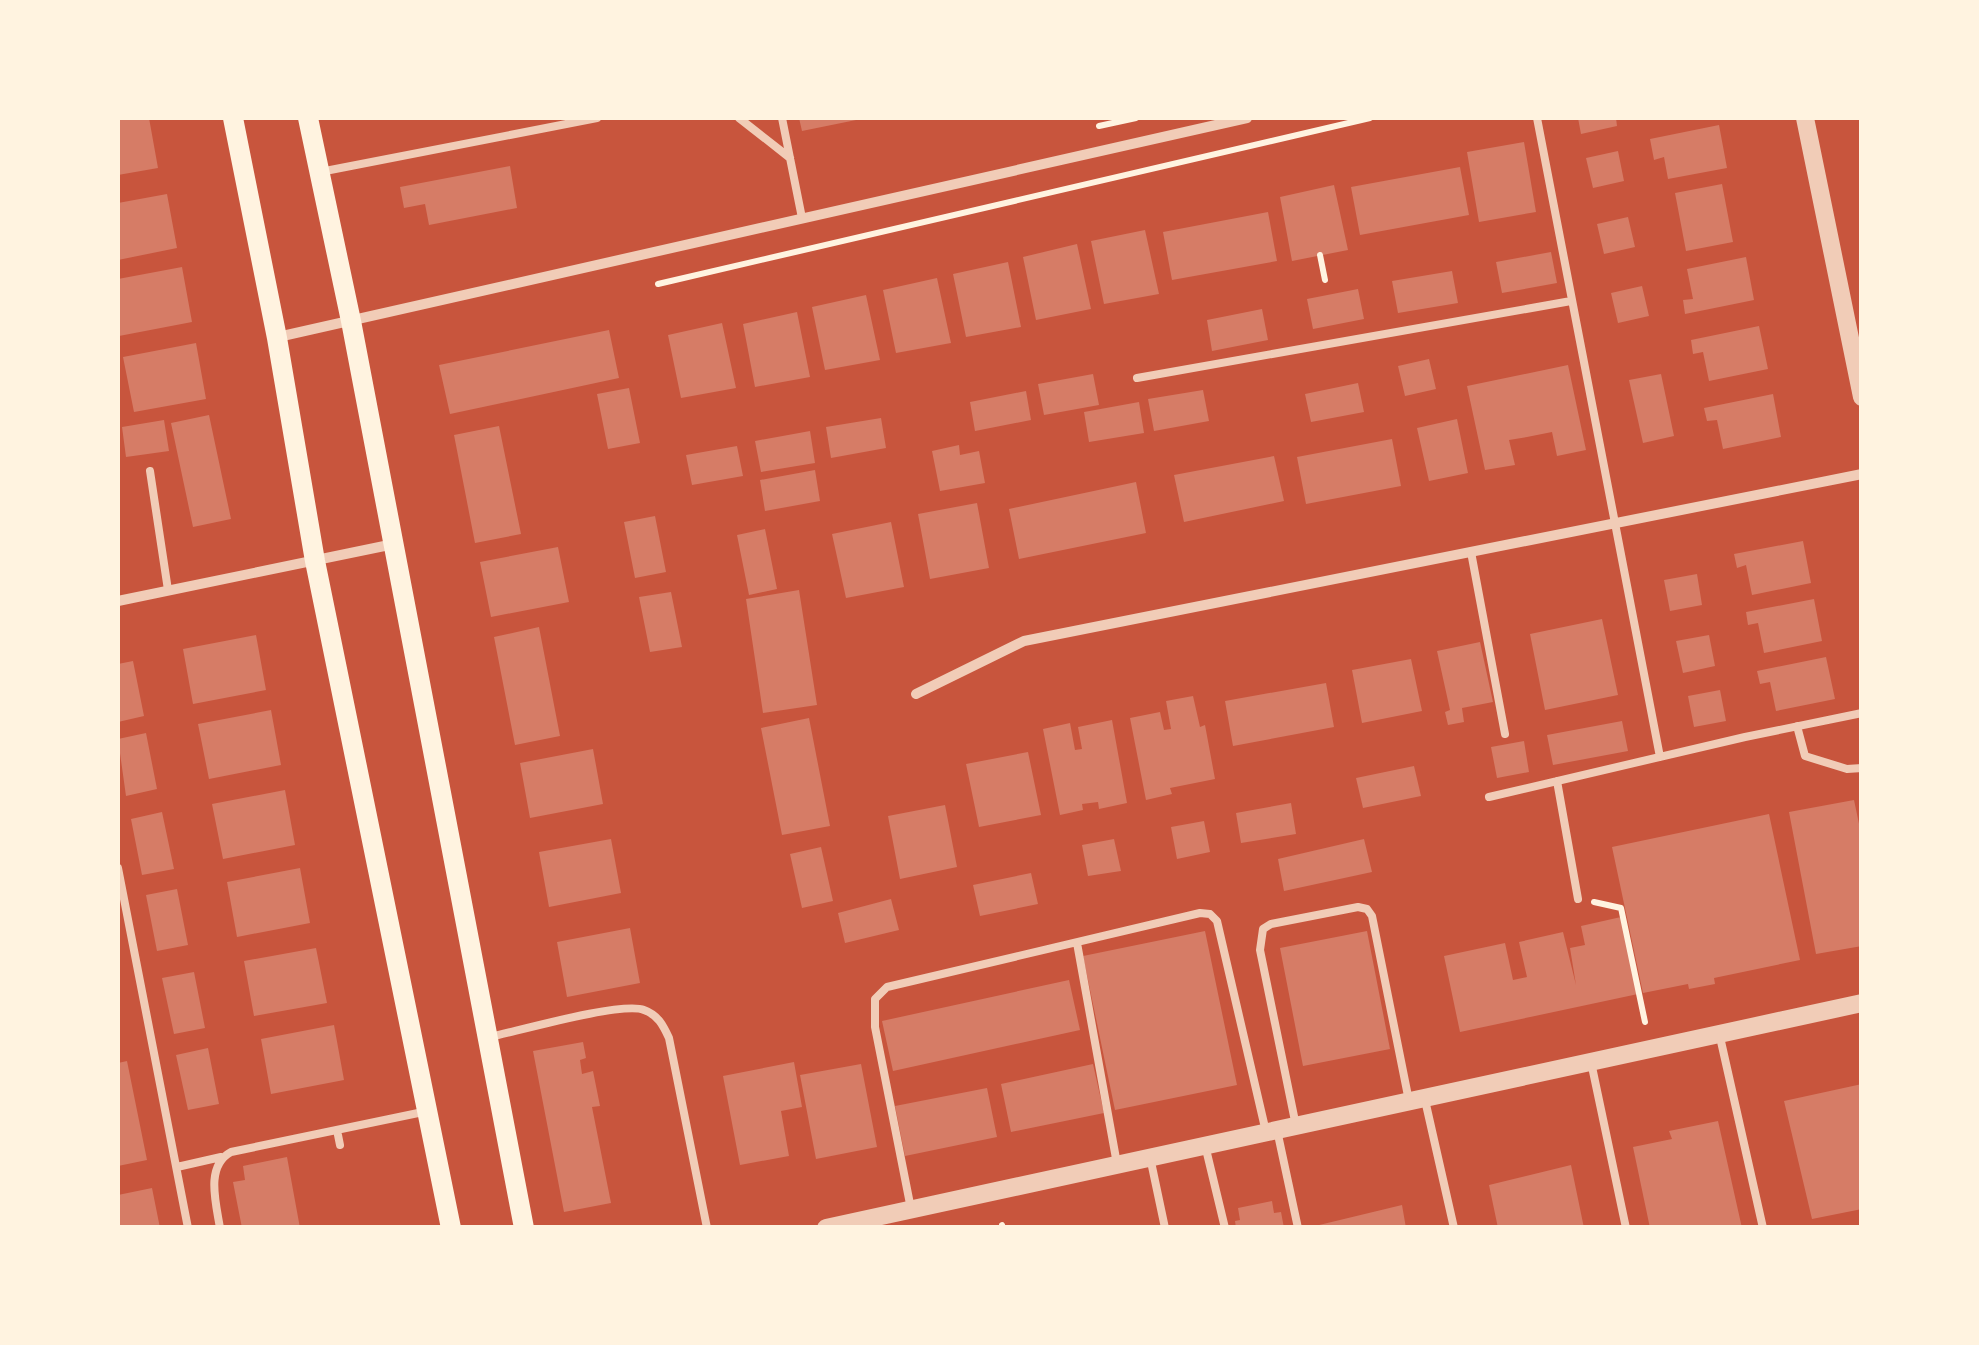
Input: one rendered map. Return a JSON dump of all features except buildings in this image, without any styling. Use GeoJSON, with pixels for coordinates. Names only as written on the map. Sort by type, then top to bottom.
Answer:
{"type":"FeatureCollection","features":[{"type":"Feature","properties":{"kind":"main road"},"geometry":{"type":"LineString","coordinates":[[233,118],[316,561],[451,1228]]}},
{"type":"Feature","properties":{"kind":"main road"},"geometry":{"type":"LineString","coordinates":[[308,118],[351,321],[524,1228]]}},
{"type":"Feature","properties":{"kind":"street"},"geometry":{"type":"LineString","coordinates":[[277,338],[1246,118]]}},
{"type":"Feature","properties":{"kind":"street"},"geometry":{"type":"LineString","coordinates":[[1805,118],[1862,396]]}},
{"type":"Feature","properties":{"kind":"street"},"geometry":{"type":"LineString","coordinates":[[916,694],[1024,641],[1862,474]]}},
{"type":"Feature","properties":{"kind":"street"},"geometry":{"type":"LineString","coordinates":[[118,601],[394,544]]}},
{"type":"Feature","properties":{"kind":"street"},"geometry":{"type":"LineString","coordinates":[[826,1228],[1862,1003]]}},
{"type":"Feature","properties":{"kind":"lane"},"geometry":{"type":"LineString","coordinates":[[320,172],[597,118]]}},
{"type":"Feature","properties":{"kind":"lane"},"geometry":{"type":"LineString","coordinates":[[739,118],[790,158]]}},
{"type":"Feature","properties":{"kind":"lane"},"geometry":{"type":"LineString","coordinates":[[782,118],[802,218]]}},
{"type":"Feature","properties":{"kind":"lane"},"geometry":{"type":"LineString","coordinates":[[1537,118],[1660,757]]}},
{"type":"Feature","properties":{"kind":"lane"},"geometry":{"type":"LineString","coordinates":[[1137,378],[1571,302]]}},
{"type":"Feature","properties":{"kind":"lane"},"geometry":{"type":"LineString","coordinates":[[150,472],[168,590]]}},
{"type":"Feature","properties":{"kind":"lane"},"geometry":{"type":"LineString","coordinates":[[1470,552],[1505,734]]}},
{"type":"Feature","properties":{"kind":"lane"},"geometry":{"type":"LineString","coordinates":[[1490,797],[1862,713]]}},
{"type":"Feature","properties":{"kind":"lane"},"geometry":{"type":"LineString","coordinates":[[1797,726],[1805,756],[1847,769],[1862,768]]}},
{"type":"Feature","properties":{"kind":"lane"},"geometry":{"type":"LineString","coordinates":[[1557,781],[1578,899]]}},
{"type":"Feature","properties":{"kind":"lane"},"geometry":{"type":"LineString","coordinates":[[118,868],[122,909],[188,1228]]}},
{"type":"Feature","properties":{"kind":"lane"},"geometry":{"type":"LineString","coordinates":[[1298,1228],[1280,1129],[1260,950],[1263,929],[1271,924],[1358,907],[1367,909],[1372,916],[1454,1228]]}},
{"type":"Feature","properties":{"kind":"lane"},"geometry":{"type":"LineString","coordinates":[[911,1209],[874,1027],[876,999],[887,988],[1200,912],[1217,921],[1280,1129]]}},
{"type":"Feature","properties":{"kind":"lane"},"geometry":{"type":"LineString","coordinates":[[1077,943],[1117,1164]]}},
{"type":"Feature","properties":{"kind":"lane"},"geometry":{"type":"LineString","coordinates":[[488,1038],[641,1008],[660,1019],[670,1038],[707,1228]]}},
{"type":"Feature","properties":{"kind":"lane"},"geometry":{"type":"LineString","coordinates":[[1720,1034],[1763,1228]]}},
{"type":"Feature","properties":{"kind":"lane"},"geometry":{"type":"LineString","coordinates":[[1592,1062],[1626,1228]]}},
{"type":"Feature","properties":{"kind":"lane"},"geometry":{"type":"LineString","coordinates":[[176,1167],[427,1111]]}},
{"type":"Feature","properties":{"kind":"lane"},"geometry":{"type":"LineString","coordinates":[[337,1130],[340,1145]]}},
{"type":"Feature","properties":{"kind":"lane"},"geometry":{"type":"LineString","coordinates":[[1205,1145],[1225,1228]]}},
{"type":"Feature","properties":{"kind":"lane"},"geometry":{"type":"LineString","coordinates":[[1150,1157],[1165,1228]]}},
{"type":"Feature","properties":{"kind":"lane"},"geometry":{"type":"LineString","coordinates":[[220,1228],[214,1187],[221,1158]]}},
{"type":"Feature","properties":{"kind":"path"},"geometry":{"type":"LineString","coordinates":[[658,284],[1370,118]]}},
{"type":"Feature","properties":{"kind":"path"},"geometry":{"type":"LineString","coordinates":[[1320,255],[1325,280]]}},
{"type":"Feature","properties":{"kind":"path"},"geometry":{"type":"LineString","coordinates":[[1578,899],[1621,908],[1645,1022]]}}]}
